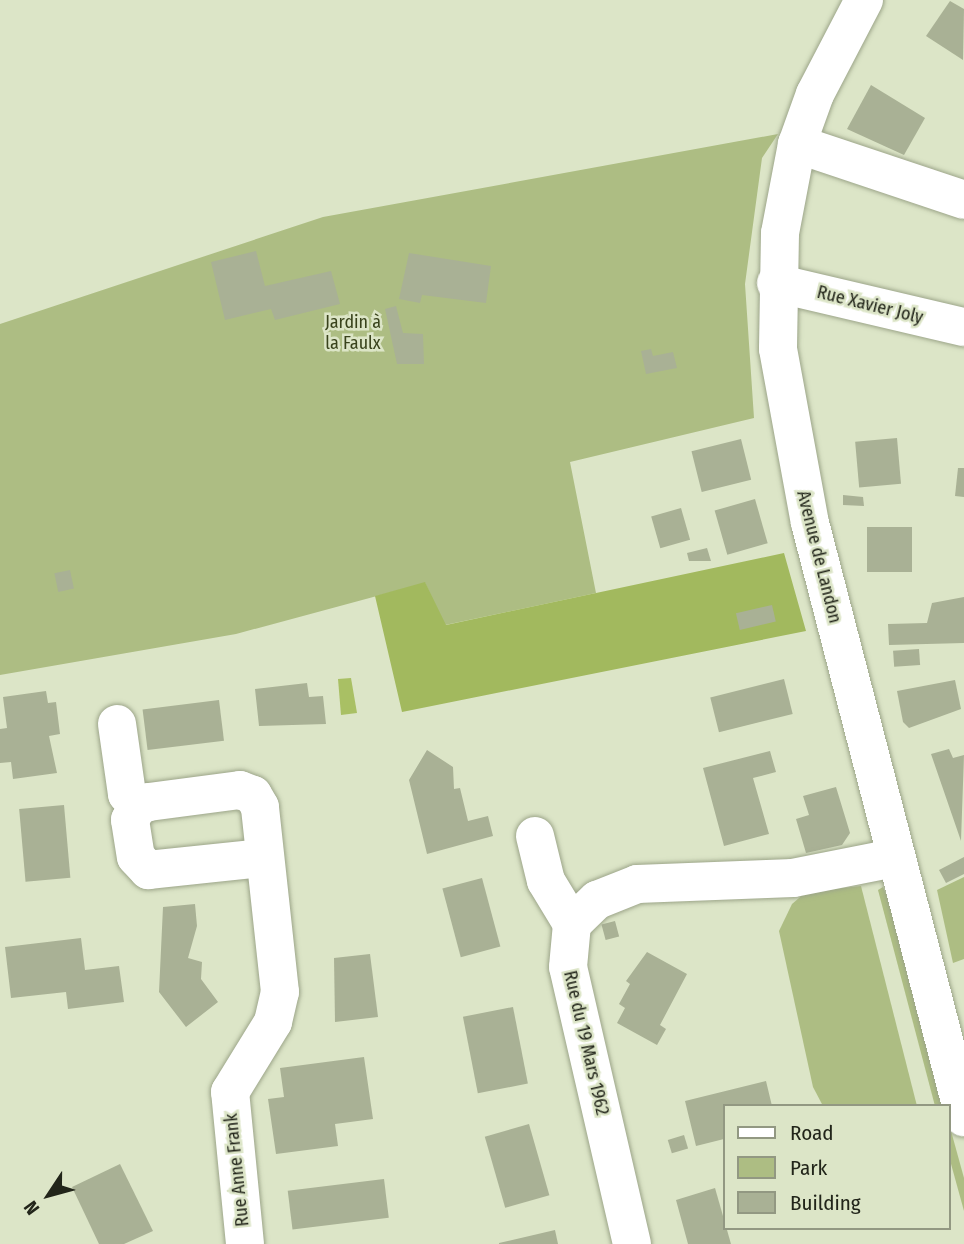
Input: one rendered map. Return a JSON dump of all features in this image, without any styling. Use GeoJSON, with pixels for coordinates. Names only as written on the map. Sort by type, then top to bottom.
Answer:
{"type":"FeatureCollection","features":[{"type":"Feature","properties":{"kind":"street","name":"Avenue de Landon"},"geometry":{"type":"LineString","coordinates":[[864,0],[815,94],[797,144],[776,283],[778,349],[797,465],[894,858],[964,1117]]}},
{"type":"Feature","properties":{"kind":"street"},"geometry":{"type":"LineString","coordinates":[[797,144],[964,200]]}},
{"type":"Feature","properties":{"kind":"street","name":"Rue Xavier Joly"},"geometry":{"type":"LineString","coordinates":[[776,283],[964,327]]}},
{"type":"Feature","properties":{"kind":"street"},"geometry":{"type":"LineString","coordinates":[[117,724],[127,794],[138,806],[130,820],[136,857],[148,870],[263,858]]}},
{"type":"Feature","properties":{"kind":"street","name":"Rue Anne Frank"},"geometry":{"type":"LineString","coordinates":[[138,806],[247,791],[260,807],[263,858],[280,992],[273,1022],[230,1092],[245,1244]]}},
{"type":"Feature","properties":{"kind":"street"},"geometry":{"type":"LineString","coordinates":[[535,836],[546,881],[572,924],[597,900],[637,884],[779,880],[894,858]]}},
{"type":"Feature","properties":{"kind":"street","name":"Rue du 19 Mars 1962"},"geometry":{"type":"LineString","coordinates":[[572,924],[568,967],[632,1244]]}},
{"type":"Feature","properties":{"kind":"green space","name":"Jardin à la Faulx"},"geometry":{"type":"Polygon","coordinates":[[[778,134],[762,158],[745,284],[754,418],[570,462],[596,593],[445,625],[425,583],[236,634],[0,675],[0,324],[323,217],[778,134]]]}},
{"type":"Feature","properties":{"kind":"green space"},"geometry":{"type":"Polygon","coordinates":[[[964,877],[964,959],[953,963],[937,890],[964,877]]]}},
{"type":"Feature","properties":{"kind":"green space"},"geometry":{"type":"Polygon","coordinates":[[[861,886],[916,1104],[822,1104],[813,1087],[779,931],[792,904],[806,892],[861,886]]]}},
{"type":"Feature","properties":{"kind":"green space"},"geometry":{"type":"Polygon","coordinates":[[[883,887],[889,901],[944,1104],[934,1104],[878,890],[883,887]]]}},
{"type":"Feature","properties":{"kind":"green space"},"geometry":{"type":"Polygon","coordinates":[[[950,1127],[964,1178],[964,1211],[950,1160],[950,1127]]]}},
{"type":"Feature","properties":{"kind":"shaded area"},"geometry":{"type":"Polygon","coordinates":[[[784,553],[806,631],[402,712],[375,596],[425,582],[446,625],[784,553]]]}},
{"type":"Feature","properties":{"kind":"shaded area"},"geometry":{"type":"Polygon","coordinates":[[[351,678],[357,713],[341,715],[338,679],[351,678]]]}},
{"type":"Feature","properties":{"kind":"building"},"geometry":{"type":"Polygon","coordinates":[[[950,1],[964,9],[963,60],[926,36],[950,1]]]}},
{"type":"Feature","properties":{"kind":"building"},"geometry":{"type":"Polygon","coordinates":[[[871,85],[925,118],[904,155],[847,129],[871,85]]]}},
{"type":"Feature","properties":{"kind":"building"},"geometry":{"type":"Polygon","coordinates":[[[256,251],[265,286],[331,271],[340,304],[275,320],[271,309],[225,320],[211,262],[256,251]]]}},
{"type":"Feature","properties":{"kind":"building"},"geometry":{"type":"Polygon","coordinates":[[[409,253],[491,266],[486,303],[422,295],[420,303],[399,299],[409,253]]]}},
{"type":"Feature","properties":{"kind":"building"},"geometry":{"type":"Polygon","coordinates":[[[396,306],[403,333],[423,334],[424,364],[397,364],[385,309],[396,306]]]}},
{"type":"Feature","properties":{"kind":"building"},"geometry":{"type":"Polygon","coordinates":[[[651,349],[653,356],[673,352],[677,368],[646,374],[641,351],[651,349]]]}},
{"type":"Feature","properties":{"kind":"building"},"geometry":{"type":"Polygon","coordinates":[[[897,438],[901,484],[859,487],[855,442],[897,438]]]}},
{"type":"Feature","properties":{"kind":"building"},"geometry":{"type":"Polygon","coordinates":[[[741,439],[751,480],[702,492],[692,451],[741,439]]]}},
{"type":"Feature","properties":{"kind":"building"},"geometry":{"type":"Polygon","coordinates":[[[958,468],[964,468],[964,497],[955,496],[958,468]]]}},
{"type":"Feature","properties":{"kind":"building"},"geometry":{"type":"Polygon","coordinates":[[[843,495],[863,497],[864,506],[843,505],[843,495]]]}},
{"type":"Feature","properties":{"kind":"building"},"geometry":{"type":"Polygon","coordinates":[[[755,499],[768,543],[727,555],[715,511],[755,499]]]}},
{"type":"Feature","properties":{"kind":"building"},"geometry":{"type":"Polygon","coordinates":[[[681,508],[690,540],[660,548],[651,517],[681,508]]]}},
{"type":"Feature","properties":{"kind":"building"},"geometry":{"type":"Polygon","coordinates":[[[867,527],[912,527],[912,572],[867,572],[867,527]]]}},
{"type":"Feature","properties":{"kind":"building"},"geometry":{"type":"Polygon","coordinates":[[[707,548],[711,561],[689,561],[687,553],[707,548]]]}},
{"type":"Feature","properties":{"kind":"building"},"geometry":{"type":"Polygon","coordinates":[[[70,570],[74,589],[58,592],[54,573],[70,570]]]}},
{"type":"Feature","properties":{"kind":"building"},"geometry":{"type":"Polygon","coordinates":[[[964,597],[964,643],[889,645],[888,624],[927,623],[932,603],[964,597]]]}},
{"type":"Feature","properties":{"kind":"building"},"geometry":{"type":"Polygon","coordinates":[[[772,605],[776,622],[740,630],[736,613],[772,605]]]}},
{"type":"Feature","properties":{"kind":"building"},"geometry":{"type":"Polygon","coordinates":[[[919,649],[920,665],[894,667],[893,651],[919,649]]]}},
{"type":"Feature","properties":{"kind":"building"},"geometry":{"type":"Polygon","coordinates":[[[784,679],[793,714],[719,732],[710,697],[784,679]]]}},
{"type":"Feature","properties":{"kind":"building"},"geometry":{"type":"Polygon","coordinates":[[[955,680],[961,709],[909,728],[903,722],[897,691],[955,680]]]}},
{"type":"Feature","properties":{"kind":"building"},"geometry":{"type":"Polygon","coordinates":[[[307,683],[309,697],[323,696],[326,724],[259,726],[255,689],[307,683]]]}},
{"type":"Feature","properties":{"kind":"building"},"geometry":{"type":"Polygon","coordinates":[[[46,691],[48,703],[56,702],[60,734],[49,736],[57,773],[13,779],[11,762],[0,763],[0,729],[7,728],[3,697],[46,691]]]}},
{"type":"Feature","properties":{"kind":"building"},"geometry":{"type":"Polygon","coordinates":[[[219,700],[224,741],[148,750],[143,709],[219,700]]]}},
{"type":"Feature","properties":{"kind":"building"},"geometry":{"type":"Polygon","coordinates":[[[949,749],[953,758],[964,755],[961,841],[931,754],[949,749]]]}},
{"type":"Feature","properties":{"kind":"building"},"geometry":{"type":"Polygon","coordinates":[[[427,750],[453,767],[454,789],[460,788],[468,821],[488,816],[493,836],[427,854],[409,780],[427,750]]]}},
{"type":"Feature","properties":{"kind":"building"},"geometry":{"type":"Polygon","coordinates":[[[770,751],[776,772],[753,778],[769,834],[724,846],[703,768],[770,751]]]}},
{"type":"Feature","properties":{"kind":"building"},"geometry":{"type":"Polygon","coordinates":[[[836,787],[850,833],[842,845],[806,853],[796,819],[809,815],[803,796],[836,787]]]}},
{"type":"Feature","properties":{"kind":"building"},"geometry":{"type":"Polygon","coordinates":[[[64,805],[70,878],[26,882],[19,809],[64,805]]]}},
{"type":"Feature","properties":{"kind":"building"},"geometry":{"type":"Polygon","coordinates":[[[964,857],[964,874],[946,883],[939,870],[964,857]]]}},
{"type":"Feature","properties":{"kind":"building"},"geometry":{"type":"Polygon","coordinates":[[[482,878],[500,947],[461,957],[442,889],[482,878]]]}},
{"type":"Feature","properties":{"kind":"building"},"geometry":{"type":"Polygon","coordinates":[[[195,904],[197,926],[188,958],[202,962],[201,979],[218,1002],[186,1027],[159,992],[163,907],[195,904]]]}},
{"type":"Feature","properties":{"kind":"building"},"geometry":{"type":"Polygon","coordinates":[[[615,921],[619,936],[606,940],[601,925],[615,921]]]}},
{"type":"Feature","properties":{"kind":"building"},"geometry":{"type":"Polygon","coordinates":[[[81,938],[85,970],[119,966],[124,1002],[68,1009],[66,992],[11,998],[5,947],[81,938]]]}},
{"type":"Feature","properties":{"kind":"building"},"geometry":{"type":"Polygon","coordinates":[[[647,952],[687,974],[660,1025],[666,1029],[657,1045],[617,1023],[625,1008],[619,1004],[630,984],[626,981],[647,952]]]}},
{"type":"Feature","properties":{"kind":"building"},"geometry":{"type":"Polygon","coordinates":[[[370,954],[378,1017],[335,1022],[334,958],[370,954]]]}},
{"type":"Feature","properties":{"kind":"building"},"geometry":{"type":"Polygon","coordinates":[[[513,1007],[528,1084],[478,1093],[463,1017],[513,1007]]]}},
{"type":"Feature","properties":{"kind":"building"},"geometry":{"type":"Polygon","coordinates":[[[364,1057],[373,1119],[335,1124],[338,1146],[276,1154],[268,1099],[284,1097],[280,1068],[364,1057]]]}},
{"type":"Feature","properties":{"kind":"building"},"geometry":{"type":"Polygon","coordinates":[[[766,1081],[772,1104],[722,1104],[722,1140],[696,1146],[685,1101],[766,1081]]]}},
{"type":"Feature","properties":{"kind":"building"},"geometry":{"type":"Polygon","coordinates":[[[529,1124],[549,1195],[505,1208],[485,1137],[529,1124]]]}},
{"type":"Feature","properties":{"kind":"building"},"geometry":{"type":"Polygon","coordinates":[[[684,1135],[688,1148],[672,1153],[668,1140],[684,1135]]]}},
{"type":"Feature","properties":{"kind":"building"},"geometry":{"type":"Polygon","coordinates":[[[120,1164],[153,1231],[124,1244],[99,1244],[72,1187],[120,1164]]]}},
{"type":"Feature","properties":{"kind":"building"},"geometry":{"type":"Polygon","coordinates":[[[384,1179],[389,1218],[292,1230],[288,1191],[384,1179]]]}},
{"type":"Feature","properties":{"kind":"building"},"geometry":{"type":"Polygon","coordinates":[[[715,1188],[722,1212],[722,1230],[727,1230],[731,1244],[688,1244],[676,1200],[715,1188]]]}},
{"type":"Feature","properties":{"kind":"building"},"geometry":{"type":"Polygon","coordinates":[[[555,1230],[558,1244],[499,1244],[499,1243],[555,1230]]]}}]}
